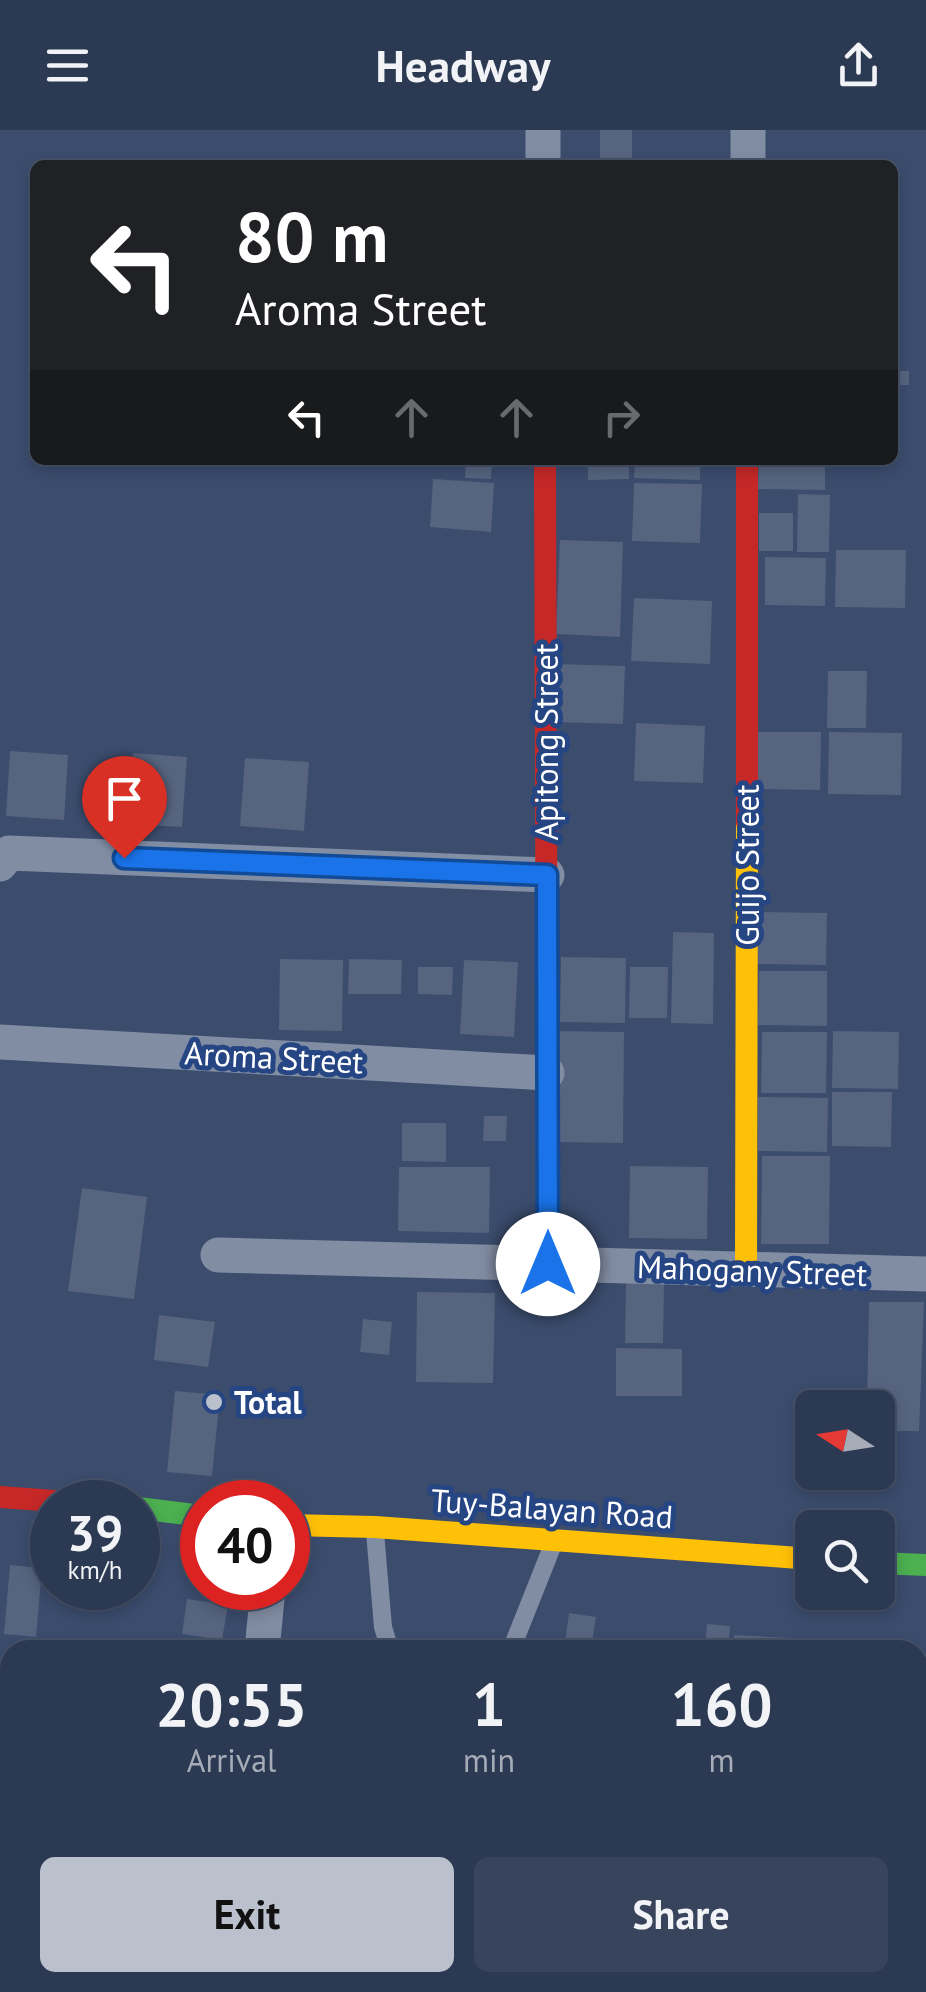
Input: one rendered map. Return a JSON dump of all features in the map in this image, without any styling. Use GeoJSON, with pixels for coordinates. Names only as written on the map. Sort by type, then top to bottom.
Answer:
{"type":"FeatureCollection","features":[{"type":"Feature","properties":{"kind":"street"},"geometry":{"type":"LineString","coordinates":[[543,130],[543,160]]}},
{"type":"Feature","properties":{"kind":"street"},"geometry":{"type":"LineString","coordinates":[[748,130],[748,160]]}},
{"type":"Feature","properties":{"kind":"street","name":"Apitong Street"},"geometry":{"type":"LineString","coordinates":[[545,465],[548,1264]]}},
{"type":"Feature","properties":{"kind":"street","name":"Guijo Street"},"geometry":{"type":"LineString","coordinates":[[746,1270],[748,465]]}},
{"type":"Feature","properties":{"kind":"street"},"geometry":{"type":"LineString","coordinates":[[0,864],[9,853],[547,875]]}},
{"type":"Feature","properties":{"kind":"street","name":"Aroma Street"},"geometry":{"type":"LineString","coordinates":[[0,1042],[548,1072]]}},
{"type":"Feature","properties":{"kind":"street","name":"Mahogany Street"},"geometry":{"type":"LineString","coordinates":[[218,1255],[926,1274]]}},
{"type":"Feature","properties":{"kind":"street"},"geometry":{"type":"LineString","coordinates":[[0,1497],[30,1499]]}},
{"type":"Feature","properties":{"kind":"street","name":"Tuy-Balayan Road"},"geometry":{"type":"LineString","coordinates":[[310,1526],[795,1558]]}},
{"type":"Feature","properties":{"kind":"street"},"geometry":{"type":"LineString","coordinates":[[895,1564],[926,1565]]}},
{"type":"Feature","properties":{"kind":"street"},"geometry":{"type":"LineString","coordinates":[[263,1640],[266,1610]]}},
{"type":"Feature","properties":{"kind":"lane"},"geometry":{"type":"LineString","coordinates":[[375,1527],[387,1640]]}},
{"type":"Feature","properties":{"kind":"lane"},"geometry":{"type":"LineString","coordinates":[[516,1640],[554,1542]]}},
{"type":"Feature","properties":{"kind":"building"},"geometry":{"type":"Polygon","coordinates":[[[600,130],[632,130],[632,160],[600,160],[600,130]]]}},
{"type":"Feature","properties":{"kind":"building"},"geometry":{"type":"Polygon","coordinates":[[[898,371],[909,371],[909,385],[898,385],[898,371]]]}},
{"type":"Feature","properties":{"kind":"building"},"geometry":{"type":"Polygon","coordinates":[[[466,465],[492,465],[491,479],[465,478],[466,465]]]}},
{"type":"Feature","properties":{"kind":"building"},"geometry":{"type":"Polygon","coordinates":[[[588,465],[629,465],[629,479],[588,480],[588,465]]]}},
{"type":"Feature","properties":{"kind":"building"},"geometry":{"type":"Polygon","coordinates":[[[635,465],[700,465],[700,480],[634,478],[635,465]]]}},
{"type":"Feature","properties":{"kind":"building"},"geometry":{"type":"Polygon","coordinates":[[[759,465],[825,465],[825,490],[758,489],[759,465]]]}},
{"type":"Feature","properties":{"kind":"building"},"geometry":{"type":"Polygon","coordinates":[[[433,479],[494,483],[491,532],[430,527],[433,479]]]}},
{"type":"Feature","properties":{"kind":"building"},"geometry":{"type":"Polygon","coordinates":[[[634,483],[702,484],[700,543],[632,541],[634,483]]]}},
{"type":"Feature","properties":{"kind":"building"},"geometry":{"type":"Polygon","coordinates":[[[798,494],[830,495],[829,552],[797,552],[798,494]]]}},
{"type":"Feature","properties":{"kind":"building"},"geometry":{"type":"Polygon","coordinates":[[[759,513],[793,513],[793,551],[759,551],[759,513]]]}},
{"type":"Feature","properties":{"kind":"building"},"geometry":{"type":"Polygon","coordinates":[[[560,540],[623,542],[620,637],[556,634],[560,540]]]}},
{"type":"Feature","properties":{"kind":"building"},"geometry":{"type":"Polygon","coordinates":[[[836,550],[906,550],[905,608],[835,607],[836,550]]]}},
{"type":"Feature","properties":{"kind":"building"},"geometry":{"type":"Polygon","coordinates":[[[765,557],[826,558],[825,606],[765,605],[765,557]]]}},
{"type":"Feature","properties":{"kind":"building"},"geometry":{"type":"Polygon","coordinates":[[[634,598],[712,601],[710,664],[631,661],[634,598]]]}},
{"type":"Feature","properties":{"kind":"building"},"geometry":{"type":"Polygon","coordinates":[[[556,664],[625,666],[623,724],[554,722],[556,664]]]}},
{"type":"Feature","properties":{"kind":"building"},"geometry":{"type":"Polygon","coordinates":[[[828,671],[867,671],[866,728],[827,728],[828,671]]]}},
{"type":"Feature","properties":{"kind":"building"},"geometry":{"type":"Polygon","coordinates":[[[636,723],[705,726],[703,783],[634,781],[636,723]]]}},
{"type":"Feature","properties":{"kind":"building"},"geometry":{"type":"Polygon","coordinates":[[[755,732],[821,732],[820,790],[754,789],[755,732]]]}},
{"type":"Feature","properties":{"kind":"building"},"geometry":{"type":"Polygon","coordinates":[[[829,732],[902,733],[901,795],[828,794],[829,732]]]}},
{"type":"Feature","properties":{"kind":"building"},"geometry":{"type":"Polygon","coordinates":[[[10,751],[68,755],[64,820],[6,816],[10,751]]]}},
{"type":"Feature","properties":{"kind":"building"},"geometry":{"type":"Polygon","coordinates":[[[133,753],[187,757],[182,827],[128,824],[133,753]]]}},
{"type":"Feature","properties":{"kind":"building"},"geometry":{"type":"Polygon","coordinates":[[[245,758],[309,762],[304,831],[240,826],[245,758]]]}},
{"type":"Feature","properties":{"kind":"building"},"geometry":{"type":"Polygon","coordinates":[[[757,912],[827,913],[826,965],[757,964],[757,912]]]}},
{"type":"Feature","properties":{"kind":"building"},"geometry":{"type":"Polygon","coordinates":[[[673,932],[714,933],[713,1024],[671,1023],[673,932]]]}},
{"type":"Feature","properties":{"kind":"building"},"geometry":{"type":"Polygon","coordinates":[[[561,957],[626,958],[625,1023],[560,1022],[561,957]]]}},
{"type":"Feature","properties":{"kind":"building"},"geometry":{"type":"Polygon","coordinates":[[[280,959],[343,960],[342,1031],[279,1030],[280,959]]]}},
{"type":"Feature","properties":{"kind":"building"},"geometry":{"type":"Polygon","coordinates":[[[349,959],[402,960],[401,994],[348,994],[349,959]]]}},
{"type":"Feature","properties":{"kind":"building"},"geometry":{"type":"Polygon","coordinates":[[[464,960],[518,962],[514,1037],[460,1034],[464,960]]]}},
{"type":"Feature","properties":{"kind":"building"},"geometry":{"type":"Polygon","coordinates":[[[418,967],[453,967],[452,995],[418,994],[418,967]]]}},
{"type":"Feature","properties":{"kind":"building"},"geometry":{"type":"Polygon","coordinates":[[[630,967],[668,967],[667,1018],[629,1018],[630,967]]]}},
{"type":"Feature","properties":{"kind":"building"},"geometry":{"type":"Polygon","coordinates":[[[759,971],[827,971],[827,1026],[758,1025],[759,971]]]}},
{"type":"Feature","properties":{"kind":"building"},"geometry":{"type":"Polygon","coordinates":[[[558,1031],[624,1032],[623,1143],[556,1142],[558,1031]]]}},
{"type":"Feature","properties":{"kind":"building"},"geometry":{"type":"Polygon","coordinates":[[[833,1031],[899,1032],[898,1089],[832,1088],[833,1031]]]}},
{"type":"Feature","properties":{"kind":"building"},"geometry":{"type":"Polygon","coordinates":[[[762,1032],[827,1032],[826,1093],[761,1093],[762,1032]]]}},
{"type":"Feature","properties":{"kind":"building"},"geometry":{"type":"Polygon","coordinates":[[[832,1092],[892,1092],[891,1147],[832,1146],[832,1092]]]}},
{"type":"Feature","properties":{"kind":"building"},"geometry":{"type":"Polygon","coordinates":[[[758,1097],[828,1098],[827,1152],[758,1151],[758,1097]]]}},
{"type":"Feature","properties":{"kind":"building"},"geometry":{"type":"Polygon","coordinates":[[[484,1116],[507,1116],[506,1141],[483,1141],[484,1116]]]}},
{"type":"Feature","properties":{"kind":"building"},"geometry":{"type":"Polygon","coordinates":[[[402,1123],[446,1123],[446,1162],[402,1161],[402,1123]]]}},
{"type":"Feature","properties":{"kind":"building"},"geometry":{"type":"Polygon","coordinates":[[[762,1156],[830,1156],[829,1244],[761,1244],[762,1156]]]}},
{"type":"Feature","properties":{"kind":"building"},"geometry":{"type":"Polygon","coordinates":[[[630,1166],[708,1167],[707,1239],[629,1238],[630,1166]]]}},
{"type":"Feature","properties":{"kind":"building"},"geometry":{"type":"Polygon","coordinates":[[[399,1167],[490,1167],[489,1233],[398,1231],[399,1167]]]}},
{"type":"Feature","properties":{"kind":"building"},"geometry":{"type":"Polygon","coordinates":[[[82,1188],[147,1197],[134,1299],[68,1291],[82,1188]]]}},
{"type":"Feature","properties":{"kind":"building"},"geometry":{"type":"Polygon","coordinates":[[[626,1283],[664,1284],[663,1343],[625,1343],[626,1283]]]}},
{"type":"Feature","properties":{"kind":"building"},"geometry":{"type":"Polygon","coordinates":[[[417,1292],[495,1293],[493,1383],[416,1382],[417,1292]]]}},
{"type":"Feature","properties":{"kind":"building"},"geometry":{"type":"Polygon","coordinates":[[[869,1302],[924,1302],[919,1431],[895,1431],[895,1390],[867,1390],[869,1302]]]}},
{"type":"Feature","properties":{"kind":"building"},"geometry":{"type":"Polygon","coordinates":[[[159,1315],[215,1322],[208,1367],[154,1360],[159,1315]]]}},
{"type":"Feature","properties":{"kind":"building"},"geometry":{"type":"Polygon","coordinates":[[[363,1319],[392,1322],[389,1355],[360,1352],[363,1319]]]}},
{"type":"Feature","properties":{"kind":"building"},"geometry":{"type":"Polygon","coordinates":[[[616,1348],[682,1349],[682,1396],[616,1396],[616,1348]]]}},
{"type":"Feature","properties":{"kind":"building"},"geometry":{"type":"Polygon","coordinates":[[[175,1391],[220,1395],[212,1476],[167,1472],[175,1391]]]}},
{"type":"Feature","properties":{"kind":"building"},"geometry":{"type":"Polygon","coordinates":[[[10,1565],[30,1567],[30,1610],[38,1610],[36,1637],[4,1634],[10,1565]]]}},
{"type":"Feature","properties":{"kind":"building"},"geometry":{"type":"Polygon","coordinates":[[[185,1610],[227,1610],[222,1640],[182,1634],[185,1610]]]}},
{"type":"Feature","properties":{"kind":"building"},"geometry":{"type":"Polygon","coordinates":[[[569,1613],[596,1617],[593,1640],[565,1640],[569,1613]]]}},
{"type":"Feature","properties":{"kind":"building"},"geometry":{"type":"Polygon","coordinates":[[[707,1624],[730,1626],[729,1640],[706,1640],[707,1624]]]}},
{"type":"Feature","properties":{"kind":"building"},"geometry":{"type":"Polygon","coordinates":[[[734,1635],[831,1640],[734,1640],[734,1635]]]}},
{"type":"Feature","properties":{"kind":"traffic: fast"},"geometry":{"type":"LineString","coordinates":[[160,1511],[180,1513]]}},
{"type":"Feature","properties":{"kind":"traffic: fast"},"geometry":{"type":"LineString","coordinates":[[895,1564],[926,1565]]}},
{"type":"Feature","properties":{"kind":"traffic: slow"},"geometry":{"type":"LineString","coordinates":[[746,1270],[747,822]]}},
{"type":"Feature","properties":{"kind":"traffic: slow"},"geometry":{"type":"LineString","coordinates":[[547,1113],[548,1264]]}},
{"type":"Feature","properties":{"kind":"traffic: slow"},"geometry":{"type":"LineString","coordinates":[[310,1526],[795,1558]]}},
{"type":"Feature","properties":{"kind":"traffic: jam"},"geometry":{"type":"LineString","coordinates":[[545,465],[547,1113]]}},
{"type":"Feature","properties":{"kind":"traffic: jam"},"geometry":{"type":"LineString","coordinates":[[747,465],[747,822]]}},
{"type":"Feature","properties":{"kind":"traffic: jam"},"geometry":{"type":"LineString","coordinates":[[0,1497],[30,1499]]}},
{"type":"Feature","properties":{"kind":"place","name":"Total"},"geometry":{"type":"Point","coordinates":[214,1402]}},
{"type":"Feature","properties":{"kind":"route"},"geometry":{"type":"LineString","coordinates":[[124,858],[547,875],[548,1264]]}}]}
